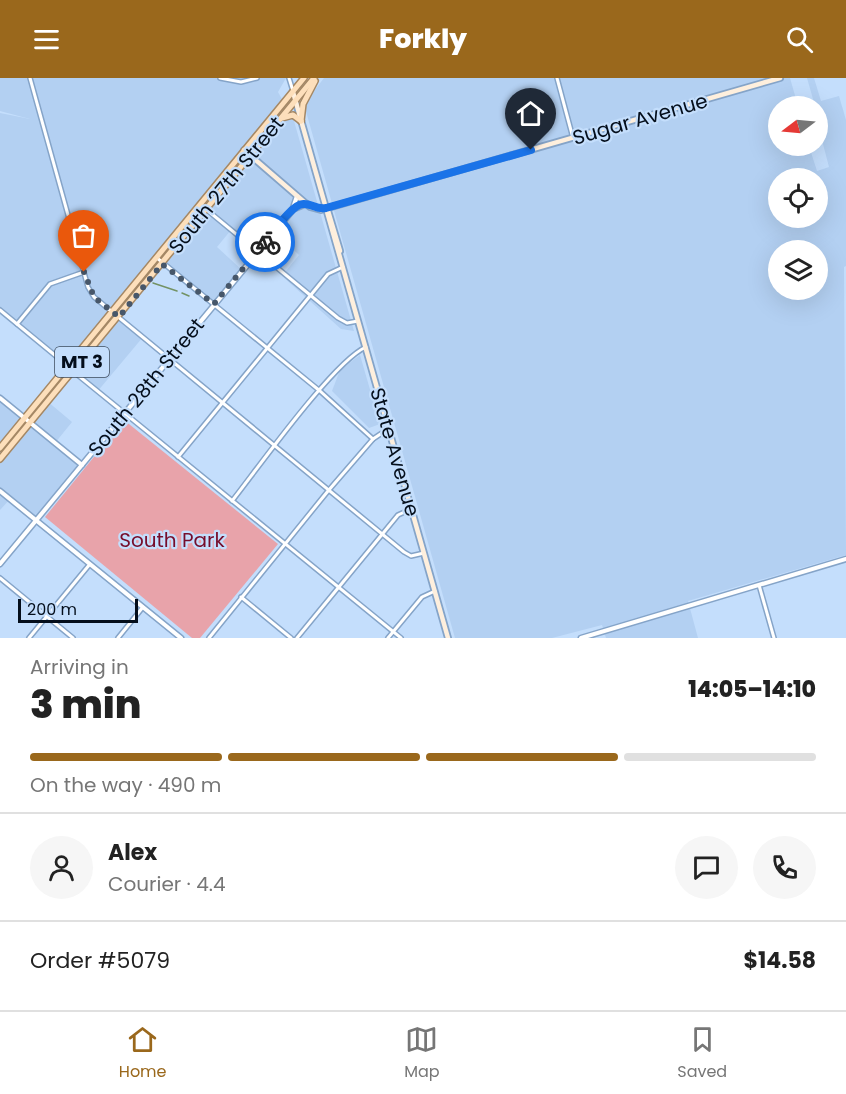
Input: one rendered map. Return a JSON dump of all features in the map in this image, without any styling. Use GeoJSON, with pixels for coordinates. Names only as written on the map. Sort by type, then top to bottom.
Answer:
{"type":"FeatureCollection","features":[{"type":"Feature","properties":{"kind":"main road","name":"South 27th Street"},"geometry":{"type":"LineString","coordinates":[[0,459],[68,367],[304,78]]}},
{"type":"Feature","properties":{"kind":"main road","name":"South 27th Street"},"geometry":{"type":"LineString","coordinates":[[0,448],[74,372],[295,99],[315,78]]}},
{"type":"Feature","properties":{"kind":"main road"},"geometry":{"type":"LineString","coordinates":[[279,120],[290,115],[301,121],[302,105],[315,78]]}},
{"type":"Feature","properties":{"kind":"main road","name":"Sugar Avenue"},"geometry":{"type":"LineString","coordinates":[[326,208],[780,78]]}},
{"type":"Feature","properties":{"kind":"main road","name":"State Avenue"},"geometry":{"type":"LineString","coordinates":[[293,92],[326,208],[336,234],[343,267],[448,638]]}},
{"type":"Feature","properties":{"kind":"main road"},"geometry":{"type":"LineString","coordinates":[[244,150],[306,204],[316,210],[326,208]]}},
{"type":"Feature","properties":{"kind":"street"},"geometry":{"type":"LineString","coordinates":[[30,78],[91,292],[328,491],[408,555],[424,553]]}},
{"type":"Feature","properties":{"kind":"street"},"geometry":{"type":"LineString","coordinates":[[220,78],[242,82],[257,78]]}},
{"type":"Feature","properties":{"kind":"street"},"geometry":{"type":"LineString","coordinates":[[289,78],[293,92]]}},
{"type":"Feature","properties":{"kind":"street"},"geometry":{"type":"LineString","coordinates":[[557,78],[573,138]]}},
{"type":"Feature","properties":{"kind":"street","name":"South 28th Street"},"geometry":{"type":"LineString","coordinates":[[0,564],[292,210],[297,196]]}},
{"type":"Feature","properties":{"kind":"street","name":"South 28th Street"},"geometry":{"type":"LineString","coordinates":[[292,210],[306,204]]}},
{"type":"Feature","properties":{"kind":"street"},"geometry":{"type":"LineString","coordinates":[[207,210],[343,322],[358,321]]}},
{"type":"Feature","properties":{"kind":"street"},"geometry":{"type":"LineString","coordinates":[[157,258],[320,391],[373,439]]}},
{"type":"Feature","properties":{"kind":"street"},"geometry":{"type":"LineString","coordinates":[[178,457],[221,401],[328,274],[343,267]]}},
{"type":"Feature","properties":{"kind":"street"},"geometry":{"type":"LineString","coordinates":[[17,324],[50,284],[84,272]]}},
{"type":"Feature","properties":{"kind":"street"},"geometry":{"type":"LineString","coordinates":[[0,310],[68,367]]}},
{"type":"Feature","properties":{"kind":"street"},"geometry":{"type":"LineString","coordinates":[[232,501],[320,391],[350,357],[366,347]]}},
{"type":"Feature","properties":{"kind":"street"},"geometry":{"type":"LineString","coordinates":[[74,372],[400,638]]}},
{"type":"Feature","properties":{"kind":"street"},"geometry":{"type":"LineString","coordinates":[[0,398],[82,465]]}},
{"type":"Feature","properties":{"kind":"street"},"geometry":{"type":"LineString","coordinates":[[209,638],[328,491],[373,439],[388,429]]}},
{"type":"Feature","properties":{"kind":"street"},"geometry":{"type":"LineString","coordinates":[[0,491],[181,638]]}},
{"type":"Feature","properties":{"kind":"street"},"geometry":{"type":"LineString","coordinates":[[297,638],[402,512],[411,509]]}},
{"type":"Feature","properties":{"kind":"street"},"geometry":{"type":"LineString","coordinates":[[581,638],[846,559]]}},
{"type":"Feature","properties":{"kind":"street"},"geometry":{"type":"LineString","coordinates":[[29,638],[90,564]]}},
{"type":"Feature","properties":{"kind":"street"},"geometry":{"type":"LineString","coordinates":[[0,578],[73,638]]}},
{"type":"Feature","properties":{"kind":"street"},"geometry":{"type":"LineString","coordinates":[[759,584],[774,638]]}},
{"type":"Feature","properties":{"kind":"street"},"geometry":{"type":"LineString","coordinates":[[388,638],[422,597],[435,591]]}},
{"type":"Feature","properties":{"kind":"street"},"geometry":{"type":"LineString","coordinates":[[241,597],[291,638]]}},
{"type":"Feature","properties":{"kind":"street"},"geometry":{"type":"LineString","coordinates":[[118,638],[143,607]]}},
{"type":"Feature","properties":{"kind":"shaded area"},"geometry":{"type":"Polygon","coordinates":[[[0,78],[286,78],[278,92],[294,121],[354,331],[341,329],[282,276],[299,255],[275,232],[257,252],[231,230],[217,247],[242,270],[214,304],[162,264],[119,317],[143,337],[97,392],[0,310],[0,113],[30,119],[0,111],[0,78]]]}},
{"type":"Feature","properties":{"kind":"shaded area"},"geometry":{"type":"Polygon","coordinates":[[[324,78],[790,78],[795,96],[768,96],[768,156],[812,156],[816,168],[768,168],[768,228],[828,228],[828,168],[826,168],[829,167],[826,156],[828,156],[828,99],[839,96],[846,120],[846,266],[844,267],[846,555],[688,601],[698,638],[606,638],[602,625],[552,638],[455,638],[305,108],[308,99],[324,78]]]}},
{"type":"Feature","properties":{"kind":"shaded area"},"geometry":{"type":"Polygon","coordinates":[[[807,78],[814,78],[819,96],[812,96],[807,78]]]}},
{"type":"Feature","properties":{"kind":"shaded area"},"geometry":{"type":"Polygon","coordinates":[[[360,355],[380,424],[369,428],[332,391],[340,370],[360,355]]]}},
{"type":"Feature","properties":{"kind":"shaded area"},"geometry":{"type":"Polygon","coordinates":[[[0,398],[29,423],[47,401],[72,422],[55,443],[82,465],[36,520],[10,499],[0,510],[0,398]]]}},
{"type":"Feature","properties":{"kind":"green space","name":"South Park"},"geometry":{"type":"Polygon","coordinates":[[[124,420],[278,544],[200,638],[192,638],[45,517],[124,420]]]}},
{"type":"Feature","properties":{"kind":"waterway"},"geometry":{"type":"LineString","coordinates":[[153,283],[177,291]]}},
{"type":"Feature","properties":{"kind":"waterway"},"geometry":{"type":"LineString","coordinates":[[182,293],[189,296]]}},
{"type":"Feature","properties":{"kind":"way so far"},"geometry":{"type":"LineString","coordinates":[[84,272],[88,287],[94,297],[119,317],[162,264],[214,304],[265,242]]}},
{"type":"Feature","properties":{"kind":"route"},"geometry":{"type":"LineString","coordinates":[[265,242],[292,210],[302,204],[321,210],[531,150]]}}]}
